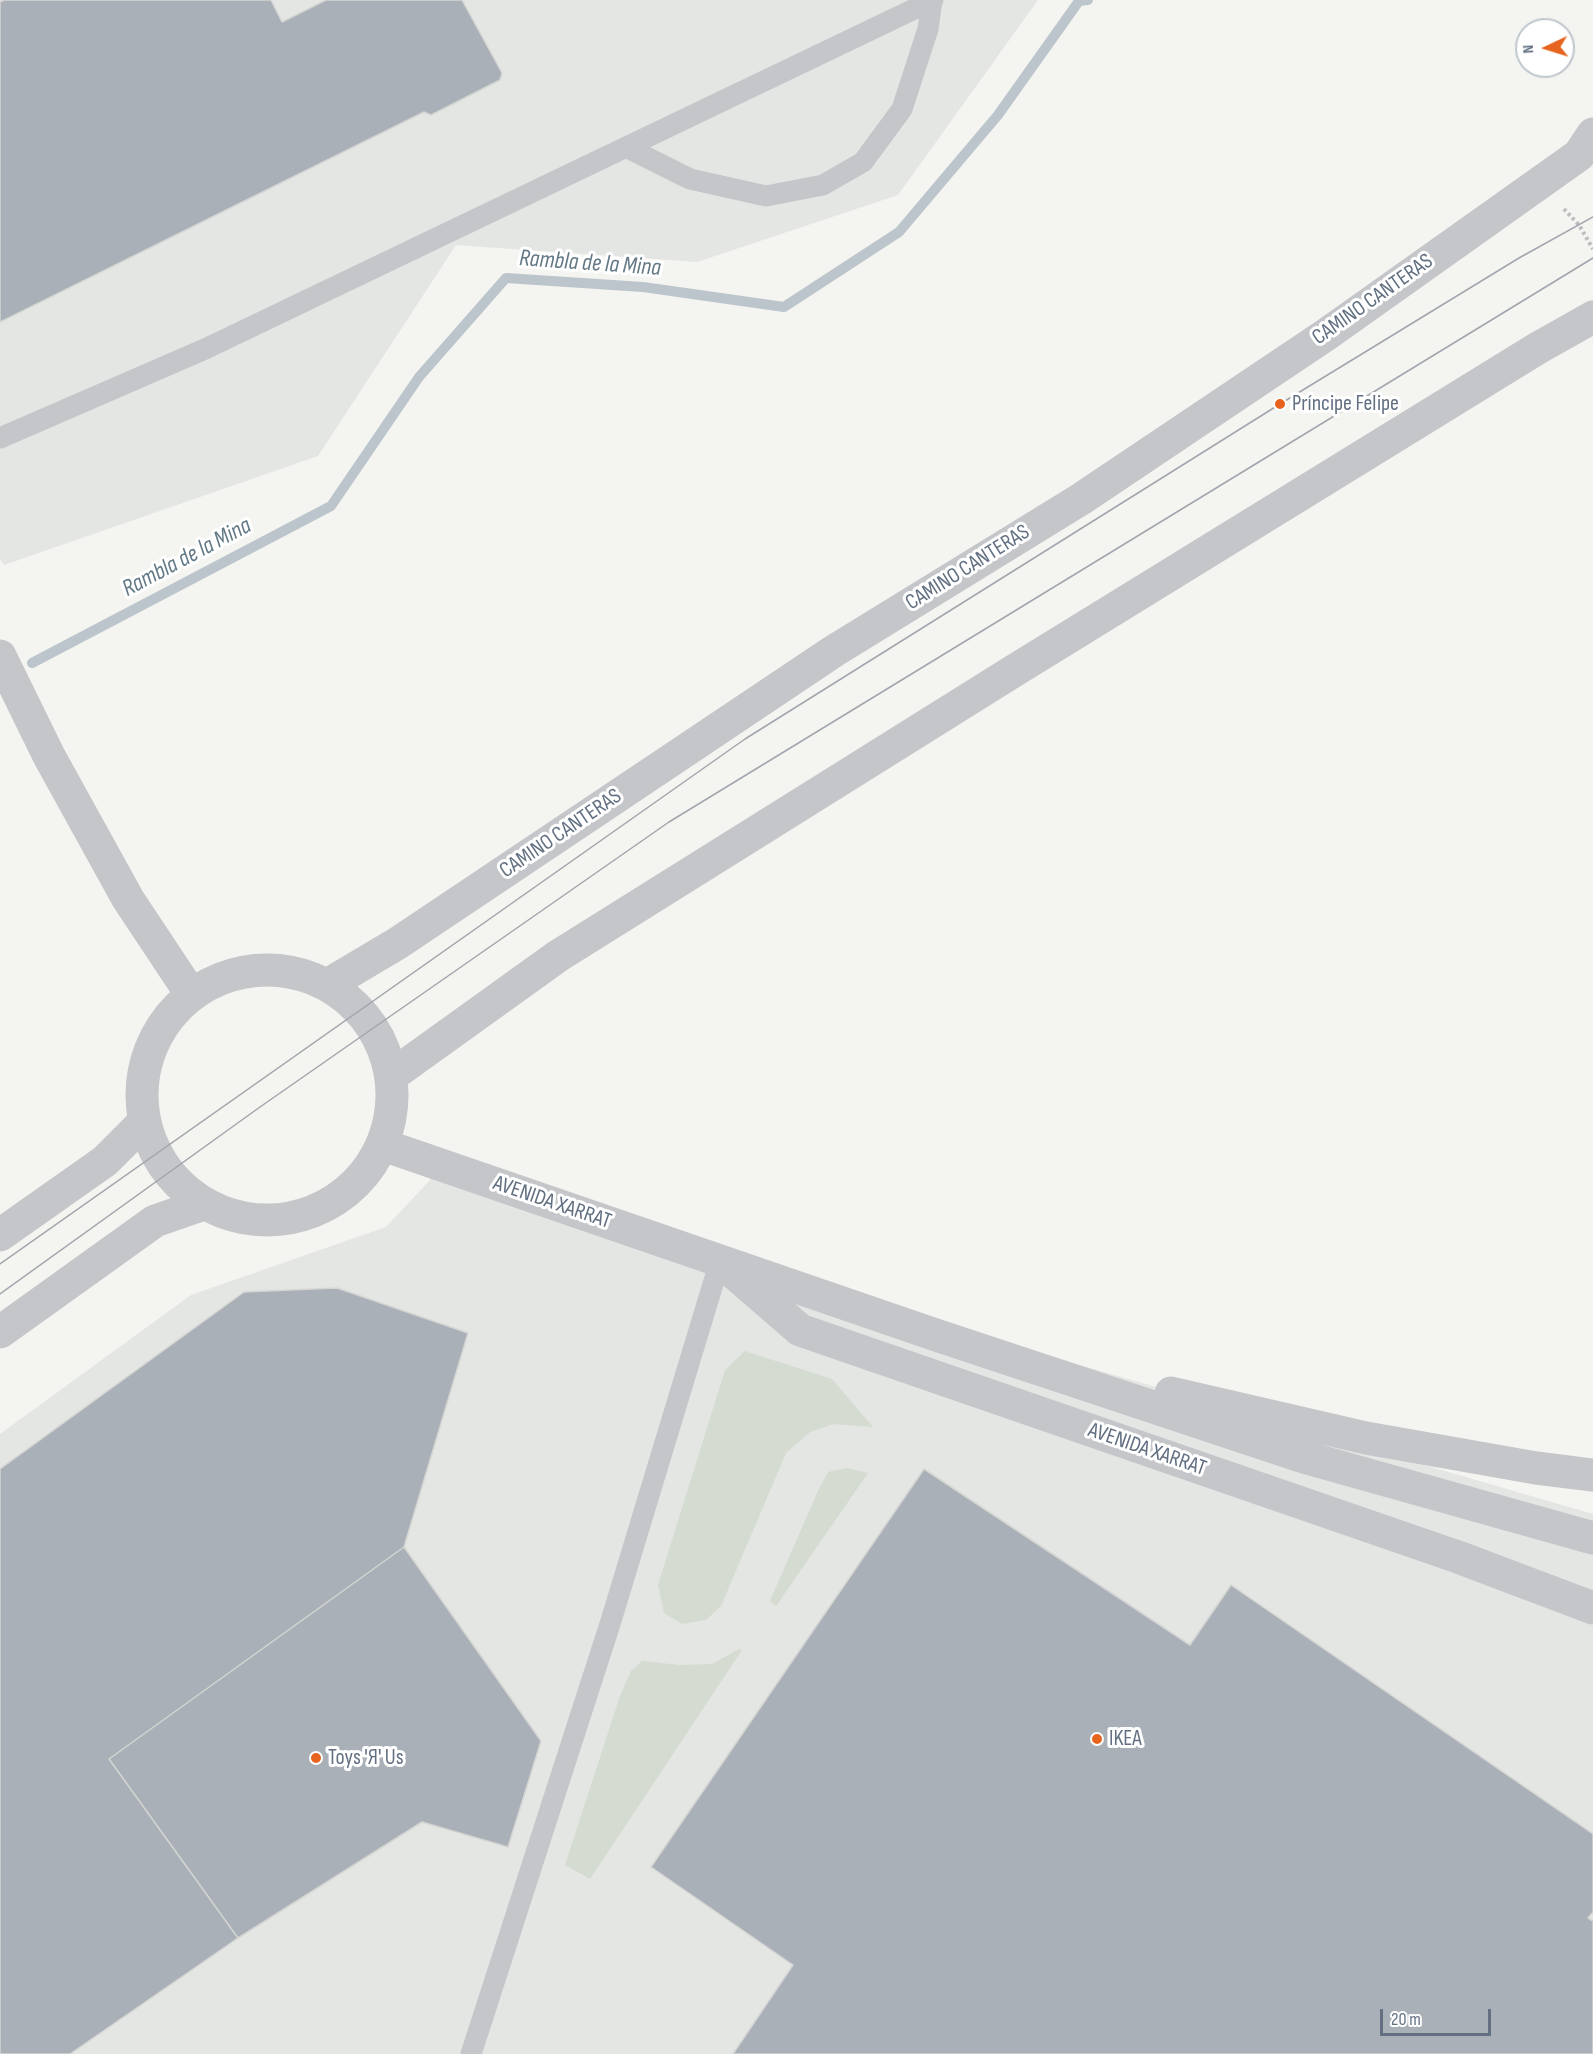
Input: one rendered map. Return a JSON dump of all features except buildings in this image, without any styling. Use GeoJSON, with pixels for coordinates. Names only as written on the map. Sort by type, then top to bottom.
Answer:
{"type":"FeatureCollection","features":[{"type":"Feature","properties":{"kind":"street","name":"CAMINO CANTERAS"},"geometry":{"type":"LineString","coordinates":[[328,984],[398,943],[834,651],[1081,499],[1327,334],[1579,155],[1593,134]]}},
{"type":"Feature","properties":{"kind":"street"},"geometry":{"type":"LineString","coordinates":[[391,1076],[568,950],[1012,672],[1538,348],[1593,317]]}},
{"type":"Feature","properties":{"kind":"street"},"geometry":{"type":"LineString","coordinates":[[0,656],[49,756],[128,899],[191,994]]}},
{"type":"Feature","properties":{"kind":"street"},"geometry":{"type":"LineString","coordinates":[[282,970],[328,984],[351,1001],[370,1023],[384,1048],[391,1076],[392,1111],[383,1144],[365,1175],[339,1199],[307,1215],[272,1221],[237,1218],[204,1204],[183,1189],[165,1170],[144,1122],[143,1074],[159,1030],[191,994],[235,973],[282,970]]}},
{"type":"Feature","properties":{"kind":"street"},"geometry":{"type":"LineString","coordinates":[[0,1235],[105,1161],[144,1122]]}},
{"type":"Feature","properties":{"kind":"street","name":"AVENIDA XARRAT"},"geometry":{"type":"LineString","coordinates":[[383,1144],[930,1333],[1304,1457],[1593,1538]]}},
{"type":"Feature","properties":{"kind":"street"},"geometry":{"type":"LineString","coordinates":[[0,1332],[155,1221],[204,1204]]}},
{"type":"Feature","properties":{"kind":"street","name":"AVENIDA XARRAT"},"geometry":{"type":"LineString","coordinates":[[720,1261],[800,1330],[1458,1557],[1593,1608]]}},
{"type":"Feature","properties":{"kind":"street","name":"AVENIDA XARRAT"},"geometry":{"type":"LineString","coordinates":[[930,1333],[1354,1436],[1536,1468],[1593,1475]]}},
{"type":"Feature","properties":{"kind":"lane"},"geometry":{"type":"LineString","coordinates":[[628,148],[690,179],[766,196],[823,185],[863,162],[902,109],[928,29],[932,0]]}},
{"type":"Feature","properties":{"kind":"lane"},"geometry":{"type":"LineString","coordinates":[[0,438],[205,350],[932,0]]}},
{"type":"Feature","properties":{"kind":"lane"},"geometry":{"type":"LineString","coordinates":[[471,2054],[610,1624],[720,1261]]}},
{"type":"Feature","properties":{"kind":"lane"},"geometry":{"type":"LineString","coordinates":[[462,2054],[484,2009]]}},
{"type":"Feature","properties":{"kind":"path"},"geometry":{"type":"LineString","coordinates":[[1540,182],[1579,225],[1593,249]]}},
{"type":"Feature","properties":{"kind":"shaded area"},"geometry":{"type":"Polygon","coordinates":[[[0,0],[1038,0],[898,195],[697,262],[456,245],[318,456],[4,565],[0,559],[0,0]]]}},
{"type":"Feature","properties":{"kind":"shaded area"},"geometry":{"type":"Polygon","coordinates":[[[433,1177],[1593,1514],[1593,2054],[0,2054],[0,1434],[191,1295],[386,1227],[433,1177]]]}},
{"type":"Feature","properties":{"kind":"shaded area"},"geometry":{"type":"Polygon","coordinates":[[[745,1351],[832,1379],[873,1427],[833,1424],[810,1432],[786,1453],[721,1606],[706,1620],[682,1624],[664,1613],[658,1585],[725,1370],[745,1351]]]}},
{"type":"Feature","properties":{"kind":"shaded area"},"geometry":{"type":"Polygon","coordinates":[[[847,1468],[868,1473],[776,1606],[770,1601],[818,1491],[828,1472],[847,1468]]]}},
{"type":"Feature","properties":{"kind":"shaded area"},"geometry":{"type":"Polygon","coordinates":[[[739,1649],[742,1650],[590,1879],[565,1865],[620,1696],[631,1671],[642,1661],[679,1665],[712,1664],[739,1649]]]}},
{"type":"Feature","properties":{"kind":"waterway","name":"Rambla de la Mina"},"geometry":{"type":"LineString","coordinates":[[32,663],[331,506],[419,377],[506,278],[643,287],[784,307],[899,232],[998,115],[1079,1],[1088,0]]}},
{"type":"Feature","properties":{"kind":"tram line"},"geometry":{"type":"LineString","coordinates":[[0,1264],[745,739],[1280,404],[1519,258],[1593,217]]}},
{"type":"Feature","properties":{"kind":"tram line"},"geometry":{"type":"LineString","coordinates":[[0,1294],[260,1107],[669,822],[1593,258]]}},
{"type":"Feature","properties":{"kind":"place","name":"Príncipe Felipe"},"geometry":{"type":"Point","coordinates":[1280,404]}},
{"type":"Feature","properties":{"kind":"place","name":"IKEA"},"geometry":{"type":"Point","coordinates":[1097,1739]}},
{"type":"Feature","properties":{"kind":"place","name":"Toys 'Я' Us"},"geometry":{"type":"Point","coordinates":[316,1758]}}]}
